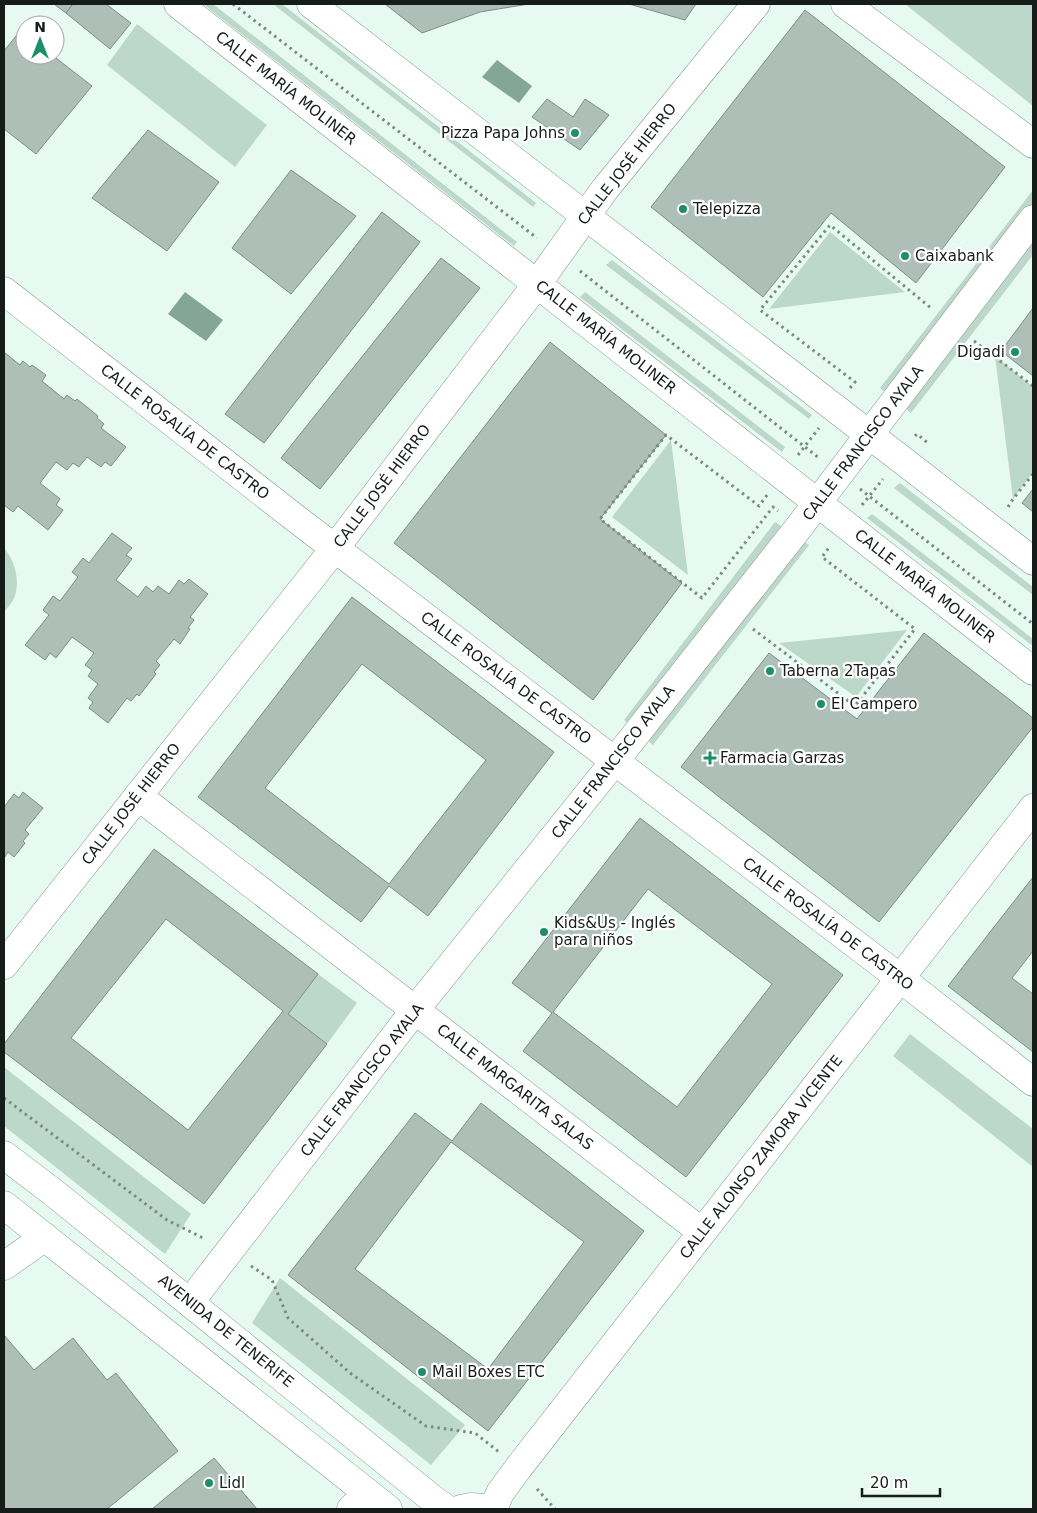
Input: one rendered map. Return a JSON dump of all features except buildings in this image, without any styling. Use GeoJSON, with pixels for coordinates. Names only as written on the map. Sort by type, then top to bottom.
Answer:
{"type":"FeatureCollection","features":[{"type":"Feature","properties":{"kind":"street","name":"CALLE MARÍA MOLINER"},"geometry":{"type":"LineString","coordinates":[[178,4],[1033,671]]}},
{"type":"Feature","properties":{"kind":"street"},"geometry":{"type":"LineString","coordinates":[[311,4],[1033,562]]}},
{"type":"Feature","properties":{"kind":"street","name":"CALLE JOSÉ HIERRO"},"geometry":{"type":"LineString","coordinates":[[4,965],[335,548],[537,284],[586,215],[756,4]]}},
{"type":"Feature","properties":{"kind":"street"},"geometry":{"type":"LineString","coordinates":[[845,4],[1033,144]]}},
{"type":"Feature","properties":{"kind":"street","name":"CALLE FRANCISCO AYALA"},"geometry":{"type":"LineString","coordinates":[[190,1302],[416,1010],[614,762],[839,474],[1033,219]]}},
{"type":"Feature","properties":{"kind":"street","name":"CALLE ROSALÍA DE CASTRO"},"geometry":{"type":"LineString","coordinates":[[4,291],[335,548],[900,978],[1033,1082]]}},
{"type":"Feature","properties":{"kind":"street","name":"CALLE MARGARITA SALAS"},"geometry":{"type":"LineString","coordinates":[[138,796],[702,1232]]}},
{"type":"Feature","properties":{"kind":"street","name":"CALLE ALONSO ZAMORA VICENTE"},"geometry":{"type":"LineString","coordinates":[[494,1509],[500,1493],[519,1467],[1033,808]]}},
{"type":"Feature","properties":{"kind":"street","name":"AVENIDA DE TENERIFE"},"geometry":{"type":"LineString","coordinates":[[4,1156],[54,1193],[447,1509]]}},
{"type":"Feature","properties":{"kind":"street"},"geometry":{"type":"LineString","coordinates":[[4,1205],[369,1504]]}},
{"type":"Feature","properties":{"kind":"street"},"geometry":{"type":"LineString","coordinates":[[4,1266],[45,1237]]}},
{"type":"Feature","properties":{"kind":"street"},"geometry":{"type":"LineString","coordinates":[[461,1509],[471,1506],[494,1509]]}},
{"type":"Feature","properties":{"kind":"path"},"geometry":{"type":"LineString","coordinates":[[234,4],[1033,624]]}},
{"type":"Feature","properties":{"kind":"path"},"geometry":{"type":"LineString","coordinates":[[835,408],[855,382],[760,310],[830,225],[932,307],[926,315]]}},
{"type":"Feature","properties":{"kind":"path"},"geometry":{"type":"LineString","coordinates":[[968,348],[974,341],[1033,386]]}},
{"type":"Feature","properties":{"kind":"path"},"geometry":{"type":"LineString","coordinates":[[4,1098],[167,1220],[229,1253],[272,1280],[288,1318],[350,1373],[426,1426],[475,1433],[519,1467],[554,1509]]}},
{"type":"Feature","properties":{"kind":"shaded area"},"geometry":{"type":"Polygon","coordinates":[[[203,4],[213,4],[517,242],[514,246],[203,4]]]}},
{"type":"Feature","properties":{"kind":"shaded area"},"geometry":{"type":"Polygon","coordinates":[[[273,4],[282,4],[536,203],[533,207],[273,4]]]}},
{"type":"Feature","properties":{"kind":"shaded area"},"geometry":{"type":"Polygon","coordinates":[[[905,4],[1033,4],[1033,106],[905,4]]]}},
{"type":"Feature","properties":{"kind":"shaded area"},"geometry":{"type":"Polygon","coordinates":[[[137,24],[267,125],[235,167],[107,65],[137,24]]]}},
{"type":"Feature","properties":{"kind":"shaded area"},"geometry":{"type":"Polygon","coordinates":[[[497,60],[532,86],[519,103],[482,77],[497,60]]]}},
{"type":"Feature","properties":{"kind":"shaded area"},"geometry":{"type":"Polygon","coordinates":[[[1033,190],[1033,255],[911,413],[880,388],[1033,190]]]}},
{"type":"Feature","properties":{"kind":"shaded area"},"geometry":{"type":"Polygon","coordinates":[[[830,232],[905,292],[769,309],[830,232]]]}},
{"type":"Feature","properties":{"kind":"shaded area"},"geometry":{"type":"Polygon","coordinates":[[[612,260],[812,415],[809,419],[606,265],[612,260]]]}},
{"type":"Feature","properties":{"kind":"shaded area"},"geometry":{"type":"Polygon","coordinates":[[[185,292],[223,320],[206,341],[168,314],[185,292]]]}},
{"type":"Feature","properties":{"kind":"shaded area"},"geometry":{"type":"Polygon","coordinates":[[[585,292],[785,447],[782,452],[580,297],[585,292]]]}},
{"type":"Feature","properties":{"kind":"shaded area"},"geometry":{"type":"Polygon","coordinates":[[[995,356],[1033,387],[1033,472],[1013,499],[995,356]]]}},
{"type":"Feature","properties":{"kind":"shaded area"},"geometry":{"type":"Polygon","coordinates":[[[671,440],[688,575],[612,517],[671,440]]]}},
{"type":"Feature","properties":{"kind":"shaded area"},"geometry":{"type":"Polygon","coordinates":[[[900,483],[1033,587],[1033,595],[894,488],[900,483]]]}},
{"type":"Feature","properties":{"kind":"shaded area"},"geometry":{"type":"Polygon","coordinates":[[[872,514],[1033,639],[1033,646],[867,518],[872,514]]]}},
{"type":"Feature","properties":{"kind":"shaded area"},"geometry":{"type":"Polygon","coordinates":[[[775,522],[809,545],[653,745],[624,720],[775,522]]]}},
{"type":"Feature","properties":{"kind":"shaded area"},"geometry":{"type":"Polygon","coordinates":[[[4,548],[14,564],[17,583],[14,598],[4,612],[4,548]]]}},
{"type":"Feature","properties":{"kind":"shaded area"},"geometry":{"type":"Polygon","coordinates":[[[907,630],[856,697],[779,643],[907,630]]]}},
{"type":"Feature","properties":{"kind":"shaded area"},"geometry":{"type":"Polygon","coordinates":[[[318,974],[357,1003],[327,1044],[288,1014],[318,974]]]}},
{"type":"Feature","properties":{"kind":"shaded area"},"geometry":{"type":"Polygon","coordinates":[[[910,1034],[1033,1129],[1033,1167],[893,1056],[910,1034]]]}},
{"type":"Feature","properties":{"kind":"shaded area"},"geometry":{"type":"Polygon","coordinates":[[[4,1067],[191,1214],[165,1254],[4,1126],[4,1067]]]}},
{"type":"Feature","properties":{"kind":"shaded area"},"geometry":{"type":"Polygon","coordinates":[[[280,1278],[465,1425],[431,1465],[252,1323],[280,1278]]]}},
{"type":"Feature","properties":{"kind":"place","name":"Pizza Papa Johns"},"geometry":{"type":"Point","coordinates":[575,133]}},
{"type":"Feature","properties":{"kind":"place","name":"Telepizza"},"geometry":{"type":"Point","coordinates":[683,209]}},
{"type":"Feature","properties":{"kind":"place","name":"Caixabank"},"geometry":{"type":"Point","coordinates":[905,256]}},
{"type":"Feature","properties":{"kind":"place","name":"Digadi"},"geometry":{"type":"Point","coordinates":[1015,352]}},
{"type":"Feature","properties":{"kind":"place","name":"Taberna 2Tapas"},"geometry":{"type":"Point","coordinates":[770,671]}},
{"type":"Feature","properties":{"kind":"place","name":"El Campero"},"geometry":{"type":"Point","coordinates":[821,704]}},
{"type":"Feature","properties":{"kind":"place","name":"Farmacia Garzas"},"geometry":{"type":"Point","coordinates":[710,758]}},
{"type":"Feature","properties":{"kind":"place","name":"Kids&Us - Inglés para niños"},"geometry":{"type":"Point","coordinates":[544,932]}},
{"type":"Feature","properties":{"kind":"place","name":"Mail Boxes ETC"},"geometry":{"type":"Point","coordinates":[422,1372]}},
{"type":"Feature","properties":{"kind":"place","name":"Lidl"},"geometry":{"type":"Point","coordinates":[209,1483]}}]}
